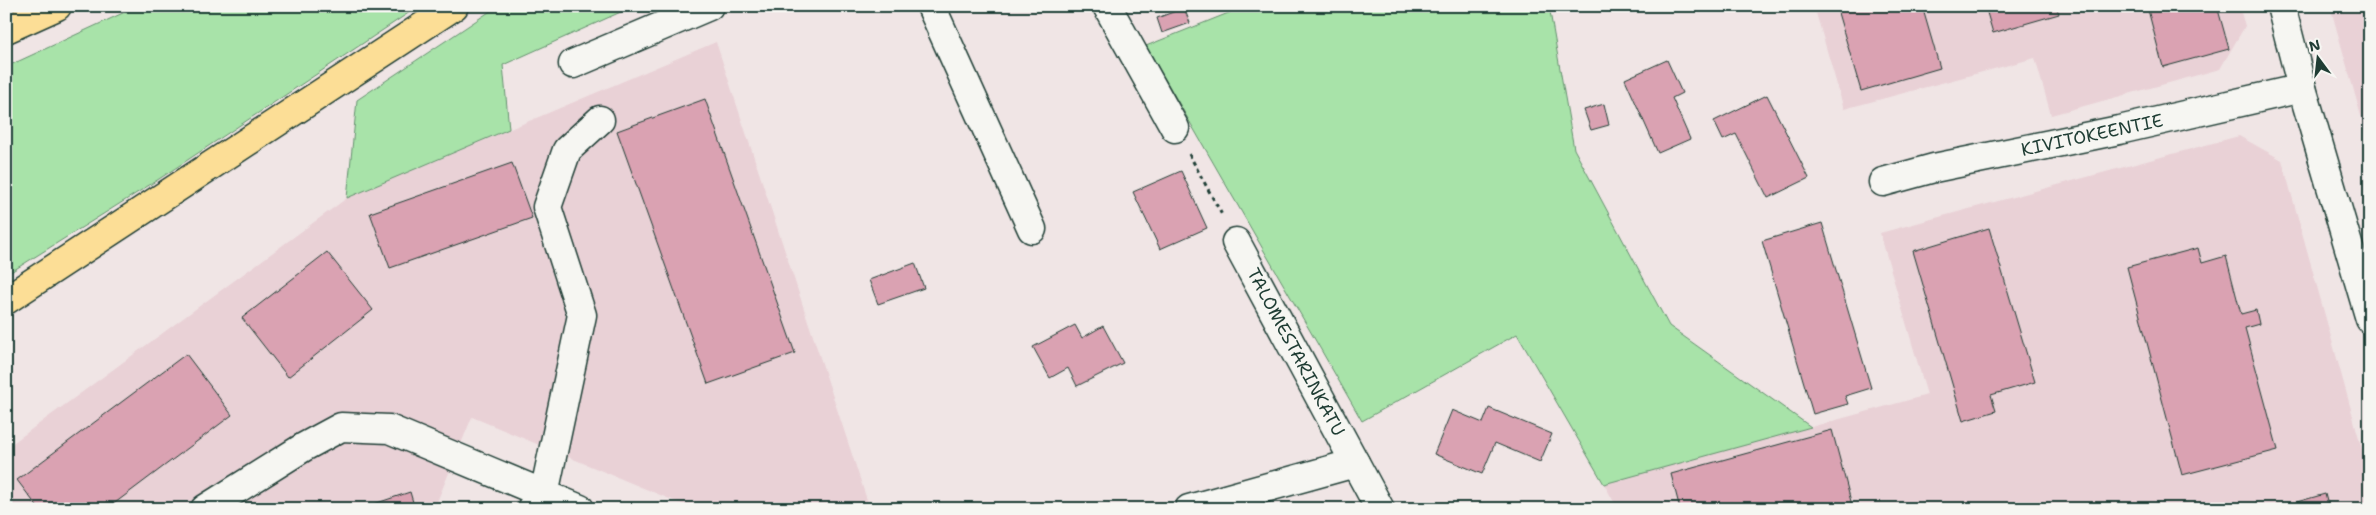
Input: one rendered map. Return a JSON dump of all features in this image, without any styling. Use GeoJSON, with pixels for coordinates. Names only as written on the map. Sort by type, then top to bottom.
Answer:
{"type":"FeatureCollection","features":[{"type":"Feature","properties":{"kind":"highway"},"geometry":{"type":"LineString","coordinates":[[6,29],[57,6]]}},
{"type":"Feature","properties":{"kind":"highway"},"geometry":{"type":"LineString","coordinates":[[6,300],[454,6]]}},
{"type":"Feature","properties":{"kind":"street"},"geometry":{"type":"LineString","coordinates":[[573,64],[709,6]]}},
{"type":"Feature","properties":{"kind":"street"},"geometry":{"type":"LineString","coordinates":[[930,6],[1032,229]]}},
{"type":"Feature","properties":{"kind":"street"},"geometry":{"type":"LineString","coordinates":[[1107,6],[1176,128]]}},
{"type":"Feature","properties":{"kind":"street"},"geometry":{"type":"LineString","coordinates":[[2281,6],[2302,88],[2363,272],[2370,319]]}},
{"type":"Feature","properties":{"kind":"street","name":"KIVITOKEENTIE"},"geometry":{"type":"LineString","coordinates":[[1882,182],[1934,168],[2129,128],[2302,88]]}},
{"type":"Feature","properties":{"kind":"street"},"geometry":{"type":"LineString","coordinates":[[537,502],[582,315],[547,207],[567,150],[600,120]]}},
{"type":"Feature","properties":{"kind":"street","name":"TALOMESTARINKATU"},"geometry":{"type":"LineString","coordinates":[[1236,242],[1380,509]]}},
{"type":"Feature","properties":{"kind":"street"},"geometry":{"type":"LineString","coordinates":[[205,509],[304,447],[341,427],[389,429],[476,466],[537,502],[580,509]]}},
{"type":"Feature","properties":{"kind":"street"},"geometry":{"type":"LineString","coordinates":[[1189,509],[1355,462]]}},
{"type":"Feature","properties":{"kind":"path"},"geometry":{"type":"LineString","coordinates":[[1176,128],[1236,242]]}},
{"type":"Feature","properties":{"kind":"shaded area"},"geometry":{"type":"Polygon","coordinates":[[[1814,6],[2239,6],[2245,26],[2220,69],[2051,115],[2035,58],[1844,109],[1814,6]]]}},
{"type":"Feature","properties":{"kind":"shaded area"},"geometry":{"type":"Polygon","coordinates":[[[2330,6],[2370,6],[2370,148],[2330,6]]]}},
{"type":"Feature","properties":{"kind":"shaded area"},"geometry":{"type":"Polygon","coordinates":[[[716,42],[870,509],[694,509],[472,417],[434,509],[6,509],[6,448],[347,198],[716,42]]]}},
{"type":"Feature","properties":{"kind":"shaded area"},"geometry":{"type":"Polygon","coordinates":[[[2239,136],[2282,160],[2370,478],[2370,509],[1618,509],[1604,484],[1927,395],[1880,233],[2239,136]]]}},
{"type":"Feature","properties":{"kind":"green space"},"geometry":{"type":"Polygon","coordinates":[[[138,6],[419,6],[159,179],[6,275],[6,67],[138,6]]]}},
{"type":"Feature","properties":{"kind":"green space"},"geometry":{"type":"Polygon","coordinates":[[[498,6],[634,6],[503,65],[509,129],[347,198],[357,100],[498,6]]]}},
{"type":"Feature","properties":{"kind":"green space"},"geometry":{"type":"Polygon","coordinates":[[[1246,6],[1549,6],[1574,149],[1669,326],[1811,427],[1604,484],[1517,334],[1362,421],[1146,46],[1246,6]]]}},
{"type":"Feature","properties":{"kind":"building"},"geometry":{"type":"Polygon","coordinates":[[[1836,6],[1922,6],[1940,68],[1861,91],[1836,6]]]}},
{"type":"Feature","properties":{"kind":"building"},"geometry":{"type":"Polygon","coordinates":[[[1985,6],[2056,6],[2059,14],[1993,33],[1985,6]]]}},
{"type":"Feature","properties":{"kind":"building"},"geometry":{"type":"Polygon","coordinates":[[[2147,6],[2217,6],[2229,49],[2163,67],[2147,6]]]}},
{"type":"Feature","properties":{"kind":"building"},"geometry":{"type":"Polygon","coordinates":[[[1184,8],[1190,23],[1162,33],[1157,18],[1184,8]]]}},
{"type":"Feature","properties":{"kind":"building"},"geometry":{"type":"Polygon","coordinates":[[[1667,60],[1682,93],[1672,98],[1690,139],[1658,153],[1625,79],[1667,60]]]}},
{"type":"Feature","properties":{"kind":"building"},"geometry":{"type":"Polygon","coordinates":[[[1767,95],[1809,178],[1768,198],[1736,134],[1723,140],[1714,121],[1767,95]]]}},
{"type":"Feature","properties":{"kind":"building"},"geometry":{"type":"Polygon","coordinates":[[[705,99],[795,353],[708,384],[617,131],[705,99]]]}},
{"type":"Feature","properties":{"kind":"building"},"geometry":{"type":"Polygon","coordinates":[[[1604,104],[1609,125],[1591,130],[1584,110],[1604,104]]]}},
{"type":"Feature","properties":{"kind":"building"},"geometry":{"type":"Polygon","coordinates":[[[512,163],[532,218],[390,268],[370,213],[512,163]]]}},
{"type":"Feature","properties":{"kind":"building"},"geometry":{"type":"Polygon","coordinates":[[[1181,171],[1207,228],[1160,249],[1133,192],[1181,171]]]}},
{"type":"Feature","properties":{"kind":"building"},"geometry":{"type":"Polygon","coordinates":[[[1822,223],[1871,388],[1845,396],[1848,404],[1813,414],[1762,241],[1822,223]]]}},
{"type":"Feature","properties":{"kind":"building"},"geometry":{"type":"Polygon","coordinates":[[[1989,228],[2035,382],[1991,395],[1996,411],[1963,421],[1913,251],[1989,228]]]}},
{"type":"Feature","properties":{"kind":"building"},"geometry":{"type":"Polygon","coordinates":[[[2198,248],[2202,263],[2226,256],[2241,314],[2256,310],[2259,324],[2245,328],[2278,450],[2182,475],[2127,267],[2198,248]]]}},
{"type":"Feature","properties":{"kind":"building"},"geometry":{"type":"Polygon","coordinates":[[[327,252],[373,310],[288,377],[242,318],[327,252]]]}},
{"type":"Feature","properties":{"kind":"building"},"geometry":{"type":"Polygon","coordinates":[[[915,263],[924,288],[878,304],[869,280],[915,263]]]}},
{"type":"Feature","properties":{"kind":"building"},"geometry":{"type":"Polygon","coordinates":[[[1075,325],[1082,338],[1103,326],[1123,363],[1077,386],[1068,368],[1050,378],[1033,347],[1075,325]]]}},
{"type":"Feature","properties":{"kind":"building"},"geometry":{"type":"Polygon","coordinates":[[[186,354],[232,415],[107,509],[39,509],[17,480],[186,354]]]}},
{"type":"Feature","properties":{"kind":"building"},"geometry":{"type":"Polygon","coordinates":[[[1489,408],[1552,434],[1540,462],[1495,443],[1482,474],[1434,454],[1452,410],[1483,423],[1489,408]]]}},
{"type":"Feature","properties":{"kind":"building"},"geometry":{"type":"Polygon","coordinates":[[[1832,430],[1853,509],[1680,509],[1671,474],[1832,430]]]}},
{"type":"Feature","properties":{"kind":"building"},"geometry":{"type":"Polygon","coordinates":[[[410,492],[415,509],[359,509],[410,492]]]}},
{"type":"Feature","properties":{"kind":"building"},"geometry":{"type":"Polygon","coordinates":[[[2325,494],[2329,509],[2272,509],[2325,494]]]}}]}
